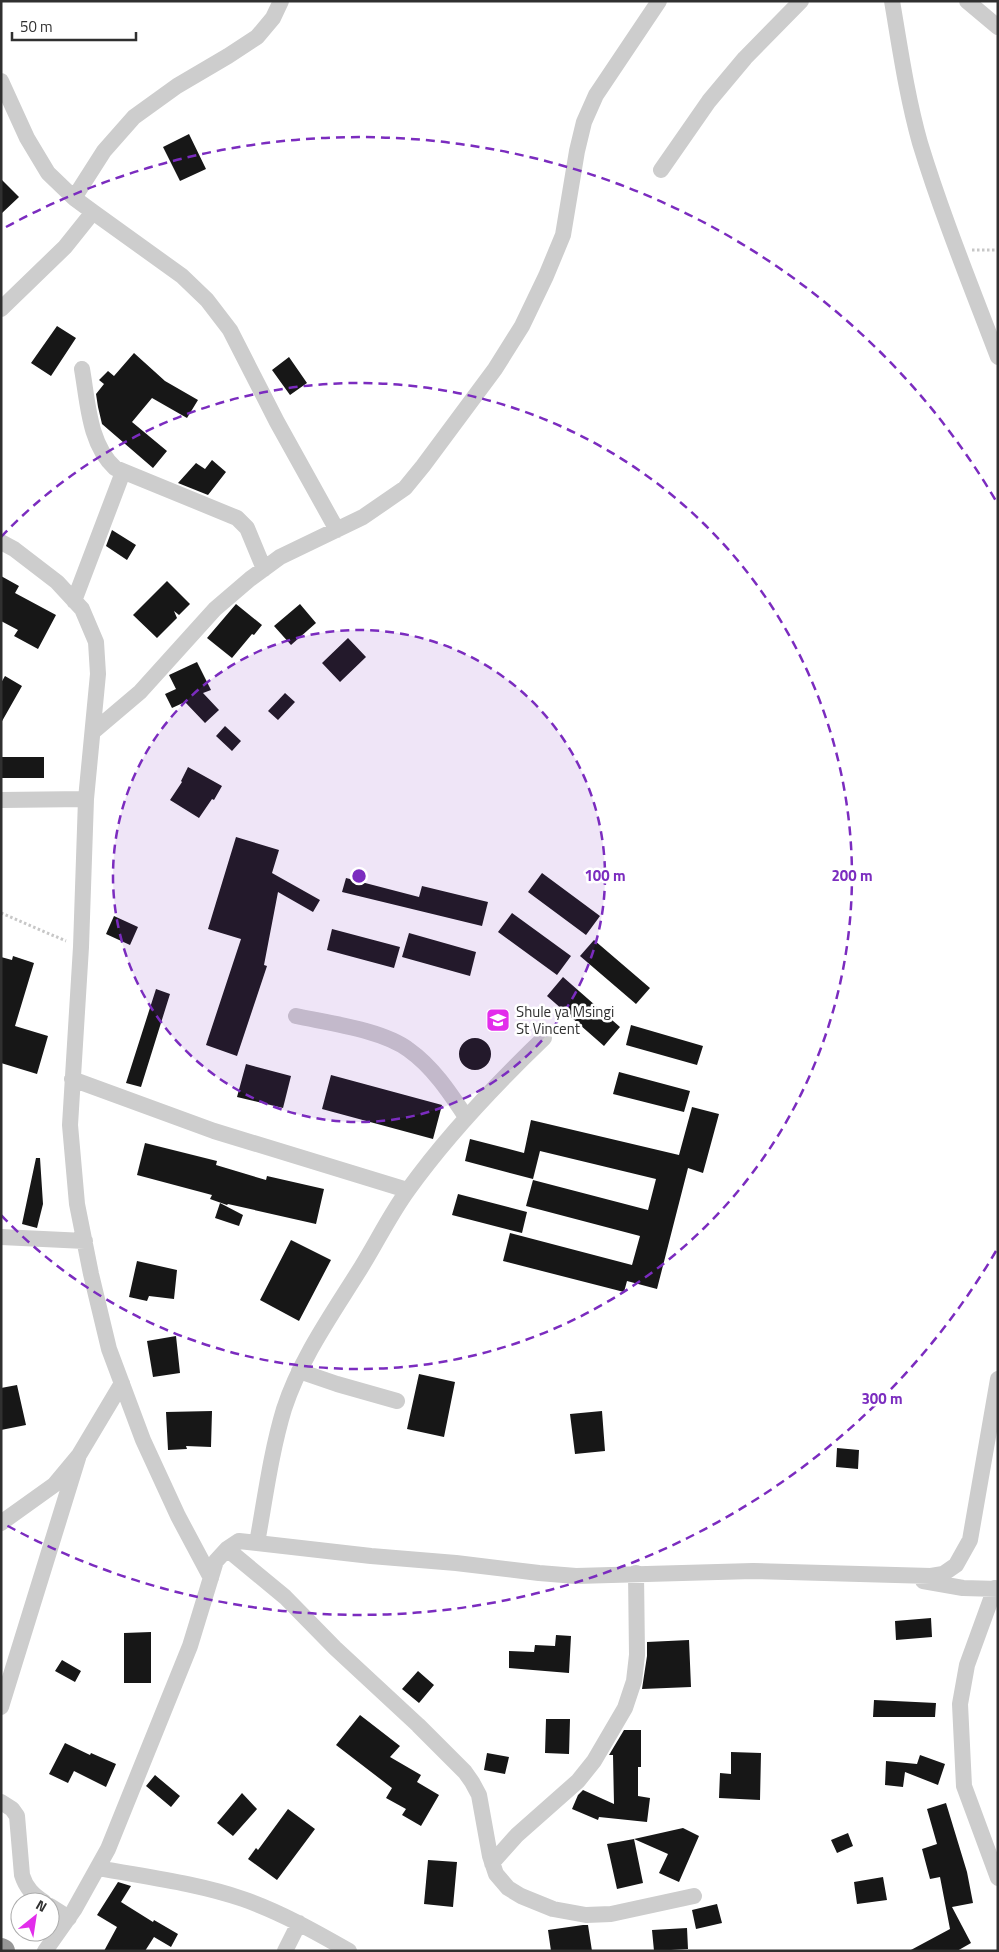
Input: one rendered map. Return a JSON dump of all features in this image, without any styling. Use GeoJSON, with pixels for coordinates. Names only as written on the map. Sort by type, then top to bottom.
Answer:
{"type":"FeatureCollection","features":[{"type":"Feature","properties":{"kind":"street"},"geometry":{"type":"LineString","coordinates":[[74,198],[104,151],[134,117],[177,86],[257,37],[273,18],[281,1]]}},
{"type":"Feature","properties":{"kind":"street"},"geometry":{"type":"LineString","coordinates":[[94,731],[140,692],[215,609],[264,569],[280,557],[363,517],[405,488],[423,466],[490,376],[522,326],[546,276],[562,235],[584,122],[596,95],[659,1]]}},
{"type":"Feature","properties":{"kind":"street"},"geometry":{"type":"LineString","coordinates":[[662,170],[709,101],[774,27],[801,1]]}},
{"type":"Feature","properties":{"kind":"street"},"geometry":{"type":"LineString","coordinates":[[892,1],[903,66],[920,142],[957,249],[998,357]]}},
{"type":"Feature","properties":{"kind":"street"},"geometry":{"type":"LineString","coordinates":[[967,1],[998,27]]}},
{"type":"Feature","properties":{"kind":"street"},"geometry":{"type":"LineString","coordinates":[[1,81],[27,138],[48,173],[74,198],[182,276],[208,300],[230,330],[337,530]]}},
{"type":"Feature","properties":{"kind":"street"},"geometry":{"type":"LineString","coordinates":[[1,309],[65,247],[93,212]]}},
{"type":"Feature","properties":{"kind":"street"},"geometry":{"type":"LineString","coordinates":[[82,369],[97,444],[106,460],[123,472],[237,518],[247,528],[264,569]]}},
{"type":"Feature","properties":{"kind":"street"},"geometry":{"type":"LineString","coordinates":[[74,601],[123,472]]}},
{"type":"Feature","properties":{"kind":"street"},"geometry":{"type":"LineString","coordinates":[[1,542],[14,549],[54,579],[82,609],[96,642],[98,674],[86,799],[70,1126],[77,1204],[110,1349],[122,1383],[143,1440],[178,1516],[210,1578]]}},
{"type":"Feature","properties":{"kind":"street"},"geometry":{"type":"LineString","coordinates":[[1,800],[86,799]]}},
{"type":"Feature","properties":{"kind":"street"},"geometry":{"type":"LineString","coordinates":[[296,1016],[363,1031],[409,1049],[440,1081],[466,1117]]}},
{"type":"Feature","properties":{"kind":"street"},"geometry":{"type":"LineString","coordinates":[[257,1542],[284,1409],[299,1371],[318,1336],[407,1190],[466,1117],[502,1078],[544,1038]]}},
{"type":"Feature","properties":{"kind":"street"},"geometry":{"type":"LineString","coordinates":[[72,1079],[214,1131],[407,1190]]}},
{"type":"Feature","properties":{"kind":"street"},"geometry":{"type":"LineString","coordinates":[[1,1237],[84,1241]]}},
{"type":"Feature","properties":{"kind":"street"},"geometry":{"type":"LineString","coordinates":[[299,1371],[337,1384],[398,1400]]}},
{"type":"Feature","properties":{"kind":"street"},"geometry":{"type":"LineString","coordinates":[[44,1951],[69,1918],[108,1849],[190,1646],[216,1561],[227,1549],[239,1541],[576,1576],[753,1571],[930,1576],[943,1574],[956,1565],[970,1540],[998,1379]]}},
{"type":"Feature","properties":{"kind":"street"},"geometry":{"type":"LineString","coordinates":[[1,1523],[54,1484],[79,1455],[122,1383]]}},
{"type":"Feature","properties":{"kind":"street"},"geometry":{"type":"LineString","coordinates":[[1,1707],[79,1455]]}},
{"type":"Feature","properties":{"kind":"street"},"geometry":{"type":"LineString","coordinates":[[227,1549],[285,1598],[418,1724],[464,1772],[472,1782],[478,1795],[496,1874],[508,1888],[535,1902],[572,1913],[586,1915],[610,1914],[694,1896]]}},
{"type":"Feature","properties":{"kind":"street"},"geometry":{"type":"LineString","coordinates":[[492,1863],[517,1834],[578,1781],[594,1761],[625,1708],[634,1681],[637,1655],[636,1573]]}},
{"type":"Feature","properties":{"kind":"street"},"geometry":{"type":"LineString","coordinates":[[893,1575],[962,1588],[997,1589],[967,1665],[960,1704],[964,1786],[998,1878]]}},
{"type":"Feature","properties":{"kind":"street"},"geometry":{"type":"LineString","coordinates":[[1,1802],[12,1809],[17,1816],[22,1875],[25,1884],[32,1892]]}},
{"type":"Feature","properties":{"kind":"street"},"geometry":{"type":"LineString","coordinates":[[98,1868],[176,1882],[218,1892],[265,1907],[299,1923],[349,1951]]}},
{"type":"Feature","properties":{"kind":"street"},"geometry":{"type":"LineString","coordinates":[[60,1912],[69,1918]]}},
{"type":"Feature","properties":{"kind":"street"},"geometry":{"type":"LineString","coordinates":[[285,1951],[299,1923]]}},
{"type":"Feature","properties":{"kind":"path"},"geometry":{"type":"LineString","coordinates":[[957,249],[998,250]]}},
{"type":"Feature","properties":{"kind":"path"},"geometry":{"type":"LineString","coordinates":[[1,913],[80,947]]}},
{"type":"Feature","properties":{"kind":"building"},"geometry":{"type":"Polygon","coordinates":[[[189,134],[206,169],[180,181],[163,147],[189,134]]]}},
{"type":"Feature","properties":{"kind":"building"},"geometry":{"type":"Polygon","coordinates":[[[1,179],[19,197],[1,214],[1,179]]]}},
{"type":"Feature","properties":{"kind":"building"},"geometry":{"type":"Polygon","coordinates":[[[57,326],[76,338],[51,376],[31,363],[57,326]]]}},
{"type":"Feature","properties":{"kind":"building"},"geometry":{"type":"Polygon","coordinates":[[[134,353],[165,381],[198,400],[187,418],[152,398],[132,422],[167,451],[153,468],[102,424],[98,407],[96,394],[104,384],[99,380],[108,371],[114,376],[134,353]]]}},
{"type":"Feature","properties":{"kind":"building"},"geometry":{"type":"Polygon","coordinates":[[[289,357],[307,383],[290,395],[272,370],[289,357]]]}},
{"type":"Feature","properties":{"kind":"building"},"geometry":{"type":"Polygon","coordinates":[[[212,460],[226,472],[208,495],[178,483],[196,463],[205,469],[212,460]]]}},
{"type":"Feature","properties":{"kind":"building"},"geometry":{"type":"Polygon","coordinates":[[[112,530],[136,545],[127,560],[106,546],[112,530]]]}},
{"type":"Feature","properties":{"kind":"building"},"geometry":{"type":"Polygon","coordinates":[[[1,576],[19,586],[15,593],[56,615],[38,649],[14,636],[18,630],[1,621],[1,576]]]}},
{"type":"Feature","properties":{"kind":"building"},"geometry":{"type":"Polygon","coordinates":[[[167,581],[190,604],[179,615],[174,611],[177,618],[157,638],[133,615],[167,581]]]}},
{"type":"Feature","properties":{"kind":"building"},"geometry":{"type":"Polygon","coordinates":[[[236,604],[262,625],[232,658],[207,638],[236,604]]]}},
{"type":"Feature","properties":{"kind":"building"},"geometry":{"type":"Polygon","coordinates":[[[300,604],[316,623],[291,645],[274,626],[300,604]]]}},
{"type":"Feature","properties":{"kind":"building"},"geometry":{"type":"Polygon","coordinates":[[[348,638],[366,657],[340,682],[322,663],[348,638]]]}},
{"type":"Feature","properties":{"kind":"building"},"geometry":{"type":"Polygon","coordinates":[[[197,662],[211,690],[203,693],[219,710],[205,723],[185,702],[172,708],[165,694],[176,689],[169,675],[197,662]]]}},
{"type":"Feature","properties":{"kind":"building"},"geometry":{"type":"Polygon","coordinates":[[[5,676],[22,686],[1,723],[1,683],[5,676]]]}},
{"type":"Feature","properties":{"kind":"building"},"geometry":{"type":"Polygon","coordinates":[[[285,693],[295,702],[278,720],[268,711],[285,693]]]}},
{"type":"Feature","properties":{"kind":"building"},"geometry":{"type":"Polygon","coordinates":[[[225,726],[241,741],[232,751],[216,736],[225,726]]]}},
{"type":"Feature","properties":{"kind":"building"},"geometry":{"type":"Polygon","coordinates":[[[1,757],[44,757],[44,778],[1,778],[1,757]]]}},
{"type":"Feature","properties":{"kind":"building"},"geometry":{"type":"Polygon","coordinates":[[[188,767],[222,786],[214,800],[212,799],[199,818],[170,800],[182,782],[188,767]]]}},
{"type":"Feature","properties":{"kind":"building"},"geometry":{"type":"Polygon","coordinates":[[[236,837],[279,850],[272,873],[320,900],[313,912],[278,892],[264,965],[267,966],[237,1056],[206,1045],[241,939],[208,929],[236,837]]]}},
{"type":"Feature","properties":{"kind":"building"},"geometry":{"type":"Polygon","coordinates":[[[542,873],[600,916],[586,935],[528,892],[542,873]]]}},
{"type":"Feature","properties":{"kind":"building"},"geometry":{"type":"Polygon","coordinates":[[[346,878],[419,897],[422,886],[488,902],[482,926],[342,892],[346,878]]]}},
{"type":"Feature","properties":{"kind":"building"},"geometry":{"type":"Polygon","coordinates":[[[512,913],[571,956],[557,975],[498,932],[512,913]]]}},
{"type":"Feature","properties":{"kind":"building"},"geometry":{"type":"Polygon","coordinates":[[[114,916],[138,927],[130,945],[106,934],[114,916]]]}},
{"type":"Feature","properties":{"kind":"building"},"geometry":{"type":"Polygon","coordinates":[[[332,929],[400,947],[394,968],[327,950],[332,929]]]}},
{"type":"Feature","properties":{"kind":"building"},"geometry":{"type":"Polygon","coordinates":[[[409,933],[476,952],[470,976],[402,957],[409,933]]]}},
{"type":"Feature","properties":{"kind":"building"},"geometry":{"type":"Polygon","coordinates":[[[594,940],[650,988],[636,1004],[580,956],[594,940]]]}},
{"type":"Feature","properties":{"kind":"building"},"geometry":{"type":"Polygon","coordinates":[[[13,956],[34,963],[15,1026],[48,1036],[37,1074],[1,1063],[1,957],[12,960],[13,956]]]}},
{"type":"Feature","properties":{"kind":"building"},"geometry":{"type":"Polygon","coordinates":[[[563,977],[620,1027],[604,1046],[547,996],[563,977]]]}},
{"type":"Feature","properties":{"kind":"building"},"geometry":{"type":"Polygon","coordinates":[[[156,989],[170,994],[141,1087],[126,1083],[156,989]]]}},
{"type":"Feature","properties":{"kind":"building"},"geometry":{"type":"Polygon","coordinates":[[[631,1025],[703,1046],[697,1065],[626,1045],[631,1025]]]}},
{"type":"Feature","properties":{"kind":"building"},"geometry":{"type":"Polygon","coordinates":[[[475,1038],[487,1042],[491,1054],[487,1066],[475,1070],[463,1066],[459,1054],[463,1042],[475,1038]]]}},
{"type":"Feature","properties":{"kind":"building"},"geometry":{"type":"Polygon","coordinates":[[[246,1064],[291,1076],[283,1108],[237,1097],[246,1064]]]}},
{"type":"Feature","properties":{"kind":"building"},"geometry":{"type":"Polygon","coordinates":[[[619,1072],[690,1091],[684,1112],[613,1094],[619,1072]]]}},
{"type":"Feature","properties":{"kind":"building"},"geometry":{"type":"Polygon","coordinates":[[[331,1075],[442,1105],[433,1139],[322,1109],[331,1075]]]}},
{"type":"Feature","properties":{"kind":"building"},"geometry":{"type":"Polygon","coordinates":[[[692,1107],[719,1114],[703,1173],[688,1168],[657,1289],[627,1281],[624,1292],[503,1261],[510,1233],[632,1265],[640,1236],[526,1206],[533,1180],[648,1210],[656,1179],[540,1151],[533,1179],[465,1161],[470,1139],[524,1153],[531,1120],[679,1155],[692,1107]]]}},
{"type":"Feature","properties":{"kind":"building"},"geometry":{"type":"Polygon","coordinates":[[[145,1143],[217,1161],[216,1165],[266,1180],[267,1176],[324,1189],[316,1224],[227,1205],[210,1199],[212,1195],[137,1175],[145,1143]]]}},
{"type":"Feature","properties":{"kind":"building"},"geometry":{"type":"Polygon","coordinates":[[[36,1158],[40,1158],[43,1204],[37,1228],[22,1224],[36,1158]]]}},
{"type":"Feature","properties":{"kind":"building"},"geometry":{"type":"Polygon","coordinates":[[[458,1194],[527,1212],[522,1233],[452,1215],[458,1194]]]}},
{"type":"Feature","properties":{"kind":"building"},"geometry":{"type":"Polygon","coordinates":[[[220,1203],[243,1215],[239,1226],[215,1218],[220,1203]]]}},
{"type":"Feature","properties":{"kind":"building"},"geometry":{"type":"Polygon","coordinates":[[[291,1240],[331,1260],[299,1321],[260,1300],[291,1240]]]}},
{"type":"Feature","properties":{"kind":"building"},"geometry":{"type":"Polygon","coordinates":[[[137,1261],[177,1270],[174,1299],[149,1296],[147,1301],[129,1297],[137,1261]]]}},
{"type":"Feature","properties":{"kind":"building"},"geometry":{"type":"Polygon","coordinates":[[[176,1336],[180,1373],[153,1377],[147,1341],[176,1336]]]}},
{"type":"Feature","properties":{"kind":"building"},"geometry":{"type":"Polygon","coordinates":[[[419,1374],[455,1382],[444,1437],[407,1429],[419,1374]]]}},
{"type":"Feature","properties":{"kind":"building"},"geometry":{"type":"Polygon","coordinates":[[[17,1385],[26,1425],[1,1430],[1,1388],[17,1385]]]}},
{"type":"Feature","properties":{"kind":"building"},"geometry":{"type":"Polygon","coordinates":[[[212,1411],[211,1447],[186,1446],[187,1449],[168,1450],[166,1412],[212,1411]]]}},
{"type":"Feature","properties":{"kind":"building"},"geometry":{"type":"Polygon","coordinates":[[[602,1411],[605,1451],[575,1454],[570,1414],[602,1411]]]}},
{"type":"Feature","properties":{"kind":"building"},"geometry":{"type":"Polygon","coordinates":[[[837,1448],[859,1450],[858,1469],[836,1467],[837,1448]]]}},
{"type":"Feature","properties":{"kind":"building"},"geometry":{"type":"Polygon","coordinates":[[[931,1618],[932,1637],[896,1640],[895,1621],[931,1618]]]}},
{"type":"Feature","properties":{"kind":"building"},"geometry":{"type":"Polygon","coordinates":[[[151,1632],[151,1683],[124,1683],[124,1633],[151,1632]]]}},
{"type":"Feature","properties":{"kind":"building"},"geometry":{"type":"Polygon","coordinates":[[[556,1635],[571,1636],[569,1673],[509,1668],[509,1651],[534,1652],[535,1645],[555,1646],[556,1635]]]}},
{"type":"Feature","properties":{"kind":"building"},"geometry":{"type":"Polygon","coordinates":[[[689,1640],[691,1687],[642,1689],[647,1642],[689,1640]]]}},
{"type":"Feature","properties":{"kind":"building"},"geometry":{"type":"Polygon","coordinates":[[[62,1660],[81,1671],[75,1682],[55,1671],[62,1660]]]}},
{"type":"Feature","properties":{"kind":"building"},"geometry":{"type":"Polygon","coordinates":[[[418,1671],[434,1685],[419,1703],[402,1689],[418,1671]]]}},
{"type":"Feature","properties":{"kind":"building"},"geometry":{"type":"Polygon","coordinates":[[[874,1700],[936,1703],[935,1717],[873,1717],[874,1700]]]}},
{"type":"Feature","properties":{"kind":"building"},"geometry":{"type":"Polygon","coordinates":[[[360,1715],[400,1746],[390,1757],[421,1775],[417,1782],[439,1795],[421,1826],[402,1815],[406,1809],[386,1798],[392,1788],[336,1745],[360,1715]]]}},
{"type":"Feature","properties":{"kind":"building"},"geometry":{"type":"Polygon","coordinates":[[[546,1719],[570,1719],[569,1754],[545,1753],[546,1719]]]}},
{"type":"Feature","properties":{"kind":"building"},"geometry":{"type":"Polygon","coordinates":[[[624,1730],[641,1730],[641,1767],[638,1767],[638,1796],[650,1798],[647,1822],[599,1817],[598,1820],[572,1809],[578,1795],[583,1790],[614,1804],[613,1755],[609,1755],[624,1730]]]}},
{"type":"Feature","properties":{"kind":"building"},"geometry":{"type":"Polygon","coordinates":[[[65,1743],[90,1755],[91,1753],[116,1764],[106,1787],[74,1771],[68,1783],[49,1774],[65,1743]]]}},
{"type":"Feature","properties":{"kind":"building"},"geometry":{"type":"Polygon","coordinates":[[[731,1752],[761,1753],[760,1800],[719,1798],[720,1773],[731,1774],[731,1752]]]}},
{"type":"Feature","properties":{"kind":"building"},"geometry":{"type":"Polygon","coordinates":[[[487,1753],[509,1757],[505,1774],[484,1770],[487,1753]]]}},
{"type":"Feature","properties":{"kind":"building"},"geometry":{"type":"Polygon","coordinates":[[[920,1755],[945,1764],[938,1785],[905,1772],[903,1787],[885,1785],[886,1761],[917,1764],[920,1755]]]}},
{"type":"Feature","properties":{"kind":"building"},"geometry":{"type":"Polygon","coordinates":[[[155,1775],[180,1796],[171,1807],[146,1786],[155,1775]]]}},
{"type":"Feature","properties":{"kind":"building"},"geometry":{"type":"Polygon","coordinates":[[[242,1793],[257,1809],[233,1836],[217,1823],[242,1793]]]}},
{"type":"Feature","properties":{"kind":"building"},"geometry":{"type":"Polygon","coordinates":[[[946,1803],[967,1872],[973,1903],[952,1907],[971,1943],[957,1951],[909,1951],[950,1929],[940,1877],[930,1879],[922,1849],[937,1844],[927,1809],[946,1803]]]}},
{"type":"Feature","properties":{"kind":"building"},"geometry":{"type":"Polygon","coordinates":[[[288,1809],[315,1829],[277,1880],[248,1859],[256,1848],[258,1850],[288,1809]]]}},
{"type":"Feature","properties":{"kind":"building"},"geometry":{"type":"Polygon","coordinates":[[[683,1828],[699,1836],[679,1882],[659,1873],[668,1854],[634,1839],[683,1828]]]}},
{"type":"Feature","properties":{"kind":"building"},"geometry":{"type":"Polygon","coordinates":[[[848,1833],[853,1846],[837,1853],[831,1840],[848,1833]]]}},
{"type":"Feature","properties":{"kind":"building"},"geometry":{"type":"Polygon","coordinates":[[[634,1839],[643,1883],[617,1889],[607,1844],[634,1839]]]}},
{"type":"Feature","properties":{"kind":"building"},"geometry":{"type":"Polygon","coordinates":[[[428,1860],[457,1862],[453,1907],[424,1904],[428,1860]]]}},
{"type":"Feature","properties":{"kind":"building"},"geometry":{"type":"Polygon","coordinates":[[[883,1877],[887,1900],[857,1904],[854,1882],[883,1877]]]}},
{"type":"Feature","properties":{"kind":"building"},"geometry":{"type":"Polygon","coordinates":[[[118,1882],[131,1886],[121,1902],[153,1922],[154,1920],[178,1934],[171,1947],[154,1937],[145,1951],[104,1951],[117,1927],[97,1915],[118,1882]]]}},
{"type":"Feature","properties":{"kind":"building"},"geometry":{"type":"Polygon","coordinates":[[[717,1904],[722,1923],[696,1929],[692,1910],[717,1904]]]}},
{"type":"Feature","properties":{"kind":"building"},"geometry":{"type":"Polygon","coordinates":[[[588,1925],[592,1951],[551,1951],[548,1930],[588,1925]]]}},
{"type":"Feature","properties":{"kind":"building"},"geometry":{"type":"Polygon","coordinates":[[[687,1928],[688,1949],[654,1951],[652,1930],[687,1928]]]}},
{"type":"Feature","properties":{"kind":"place","name":"Shule ya Msingi St Vincent"},"geometry":{"type":"Point","coordinates":[498,1020]}}]}
